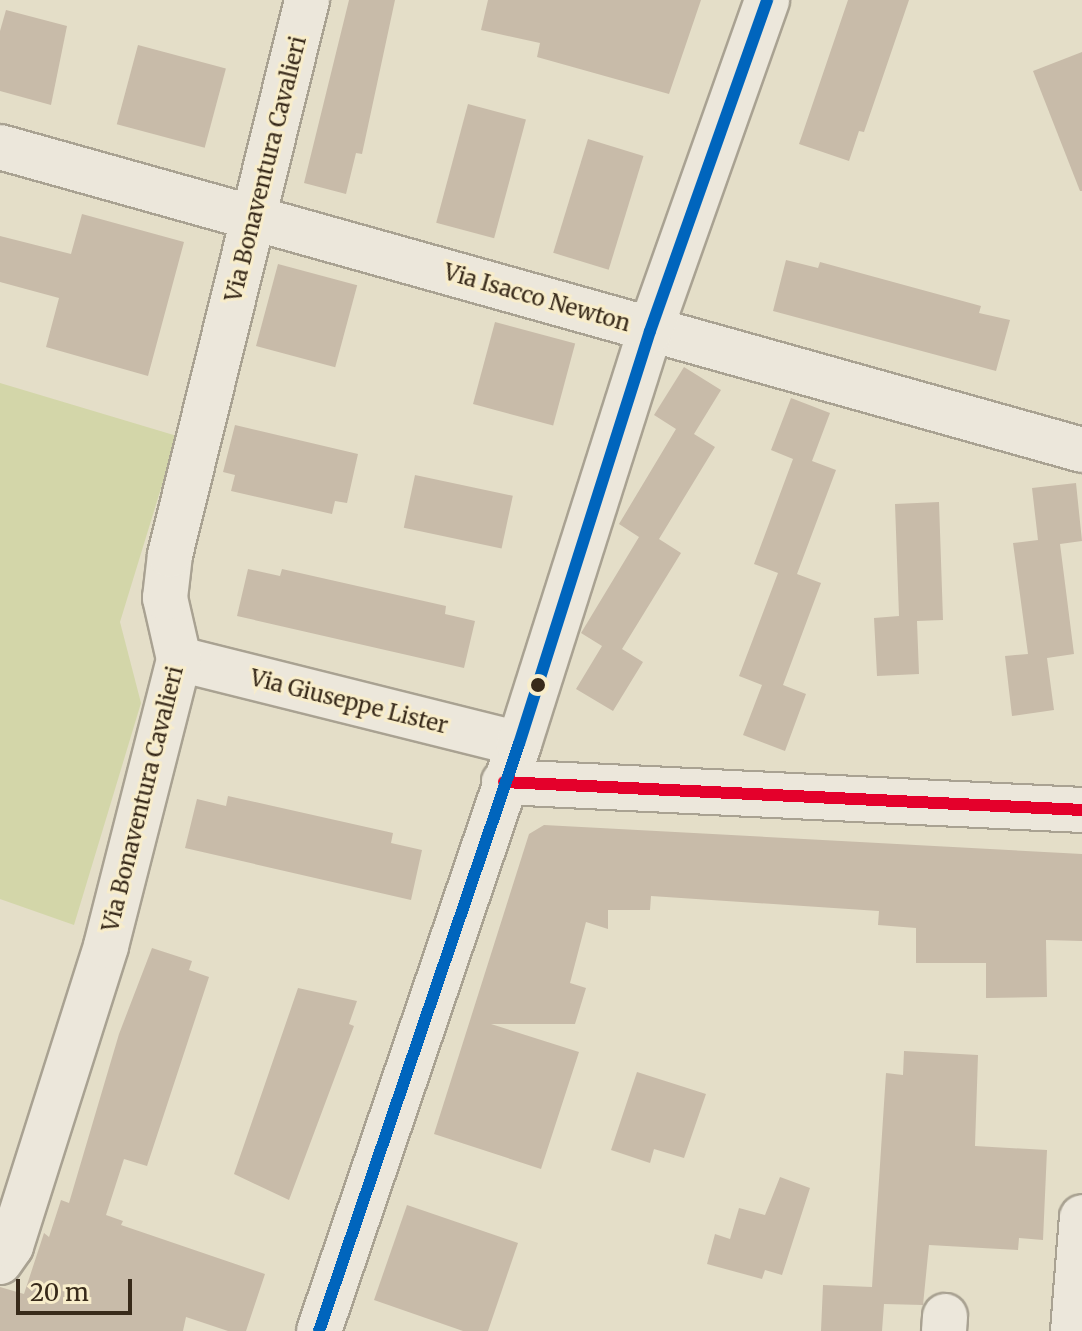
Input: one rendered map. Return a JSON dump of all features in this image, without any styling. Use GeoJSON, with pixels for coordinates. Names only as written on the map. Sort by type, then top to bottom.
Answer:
{"type":"FeatureCollection","features":[{"type":"Feature","properties":{"kind":"street","name":"Via Bonaventura Cavalieri"},"geometry":{"type":"LineString","coordinates":[[0,1262],[11,1246],[106,946],[179,659],[165,598],[170,555],[307,0]]}},
{"type":"Feature","properties":{"kind":"street"},"geometry":{"type":"LineString","coordinates":[[319,1331],[512,763],[650,331],[767,1]]}},
{"type":"Feature","properties":{"kind":"street","name":"Via Isacco Newton"},"geometry":{"type":"LineString","coordinates":[[0,147],[650,331],[1079,444]]}},
{"type":"Feature","properties":{"kind":"street","name":"Via Giuseppe Lister"},"geometry":{"type":"LineString","coordinates":[[179,659],[512,763],[1082,810]]}},
{"type":"Feature","properties":{"kind":"street"},"geometry":{"type":"LineString","coordinates":[[1073,1331],[1082,1217]]}},
{"type":"Feature","properties":{"kind":"green space"},"geometry":{"type":"Polygon","coordinates":[[[0,383],[177,436],[120,622],[141,703],[74,925],[0,899],[0,383]]]}},
{"type":"Feature","properties":{"kind":"building"},"geometry":{"type":"Polygon","coordinates":[[[349,0],[395,0],[362,154],[356,153],[346,194],[304,183],[349,0]]]}},
{"type":"Feature","properties":{"kind":"building"},"geometry":{"type":"Polygon","coordinates":[[[488,0],[701,0],[669,94],[537,57],[540,43],[481,30],[488,0]]]}},
{"type":"Feature","properties":{"kind":"building"},"geometry":{"type":"Polygon","coordinates":[[[848,0],[909,0],[864,132],[859,131],[849,161],[799,144],[848,0]]]}},
{"type":"Feature","properties":{"kind":"building"},"geometry":{"type":"Polygon","coordinates":[[[6,10],[67,26],[51,105],[0,91],[0,31],[6,10]]]}},
{"type":"Feature","properties":{"kind":"building"},"geometry":{"type":"Polygon","coordinates":[[[138,45],[226,69],[205,148],[117,124],[138,45]]]}},
{"type":"Feature","properties":{"kind":"building"},"geometry":{"type":"Polygon","coordinates":[[[1082,52],[1082,191],[1080,191],[1033,71],[1082,52]]]}},
{"type":"Feature","properties":{"kind":"building"},"geometry":{"type":"Polygon","coordinates":[[[468,104],[526,120],[494,238],[436,223],[468,104]]]}},
{"type":"Feature","properties":{"kind":"building"},"geometry":{"type":"Polygon","coordinates":[[[588,139],[643,156],[609,270],[553,253],[588,139]]]}},
{"type":"Feature","properties":{"kind":"building"},"geometry":{"type":"Polygon","coordinates":[[[82,214],[184,242],[148,376],[46,347],[59,298],[0,282],[0,236],[71,254],[82,214]]]}},
{"type":"Feature","properties":{"kind":"building"},"geometry":{"type":"Polygon","coordinates":[[[786,260],[818,268],[820,262],[981,306],[979,313],[1010,320],[996,371],[773,311],[786,260]]]}},
{"type":"Feature","properties":{"kind":"building"},"geometry":{"type":"Polygon","coordinates":[[[278,264],[357,285],[335,367],[256,346],[278,264]]]}},
{"type":"Feature","properties":{"kind":"building"},"geometry":{"type":"Polygon","coordinates":[[[495,322],[575,343],[553,426],[473,404],[495,322]]]}},
{"type":"Feature","properties":{"kind":"building"},"geometry":{"type":"Polygon","coordinates":[[[684,367],[721,390],[694,434],[715,447],[659,539],[681,553],[622,649],[643,662],[613,711],[576,689],[602,646],[581,633],[639,537],[619,524],[676,429],[654,415],[684,367]]]}},
{"type":"Feature","properties":{"kind":"building"},"geometry":{"type":"Polygon","coordinates":[[[791,398],[830,413],[812,461],[836,470],[797,574],[821,583],[783,685],[806,694],[785,751],[743,735],[762,685],[739,676],[778,573],[754,564],[793,459],[771,450],[791,398]]]}},
{"type":"Feature","properties":{"kind":"building"},"geometry":{"type":"Polygon","coordinates":[[[235,425],[358,454],[347,503],[335,501],[332,514],[231,491],[235,475],[223,472],[235,425]]]}},
{"type":"Feature","properties":{"kind":"building"},"geometry":{"type":"Polygon","coordinates":[[[415,475],[513,496],[502,549],[404,528],[415,475]]]}},
{"type":"Feature","properties":{"kind":"building"},"geometry":{"type":"Polygon","coordinates":[[[1076,483],[1082,541],[1060,544],[1074,654],[1047,658],[1054,710],[1012,716],[1005,656],[1028,654],[1013,543],[1038,540],[1032,488],[1076,483]]]}},
{"type":"Feature","properties":{"kind":"building"},"geometry":{"type":"Polygon","coordinates":[[[939,502],[943,620],[917,621],[919,674],[877,676],[874,618],[899,616],[895,504],[939,502]]]}},
{"type":"Feature","properties":{"kind":"building"},"geometry":{"type":"Polygon","coordinates":[[[248,569],[280,576],[282,569],[446,606],[445,614],[475,621],[464,668],[237,616],[248,569]]]}},
{"type":"Feature","properties":{"kind":"building"},"geometry":{"type":"Polygon","coordinates":[[[228,796],[393,833],[391,843],[422,850],[411,900],[185,848],[197,799],[226,806],[228,796]]]}},
{"type":"Feature","properties":{"kind":"building"},"geometry":{"type":"Polygon","coordinates":[[[544,825],[1082,854],[1082,941],[1046,940],[1047,997],[986,998],[986,963],[916,963],[916,928],[878,925],[879,911],[651,896],[650,910],[608,910],[608,929],[586,922],[570,983],[586,988],[575,1024],[491,1024],[579,1052],[541,1169],[434,1134],[529,834],[544,825]]]}},
{"type":"Feature","properties":{"kind":"building"},"geometry":{"type":"Polygon","coordinates":[[[152,948],[192,961],[189,970],[209,977],[147,1166],[124,1159],[106,1215],[123,1221],[121,1225],[265,1274],[246,1331],[228,1331],[186,1317],[183,1331],[0,1331],[0,1287],[24,1294],[44,1233],[49,1237],[61,1200],[69,1203],[119,1034],[152,948]]]}},
{"type":"Feature","properties":{"kind":"building"},"geometry":{"type":"Polygon","coordinates":[[[298,988],[357,1001],[349,1024],[354,1026],[289,1200],[234,1174],[298,988]]]}},
{"type":"Feature","properties":{"kind":"building"},"geometry":{"type":"Polygon","coordinates":[[[904,1051],[978,1055],[975,1146],[1047,1150],[1043,1240],[1019,1238],[1018,1250],[929,1245],[923,1305],[884,1304],[882,1331],[821,1331],[823,1285],[872,1287],[886,1073],[903,1075],[904,1051]]]}},
{"type":"Feature","properties":{"kind":"building"},"geometry":{"type":"Polygon","coordinates":[[[637,1072],[706,1094],[684,1158],[654,1149],[650,1163],[611,1150],[637,1072]]]}},
{"type":"Feature","properties":{"kind":"building"},"geometry":{"type":"Polygon","coordinates":[[[780,1177],[810,1188],[782,1275],[765,1270],[762,1279],[707,1264],[715,1234],[730,1239],[739,1208],[765,1215],[780,1177]]]}},
{"type":"Feature","properties":{"kind":"building"},"geometry":{"type":"Polygon","coordinates":[[[407,1205],[518,1243],[488,1331],[463,1331],[374,1300],[407,1205]]]}},
{"type":"Feature","properties":{"kind":"transit line"},"geometry":{"type":"LineString","coordinates":[[319,1331],[519,744],[650,331],[767,0]]}},
{"type":"Feature","properties":{"kind":"transit line"},"geometry":{"type":"LineString","coordinates":[[504,782],[1082,810]]}}]}
